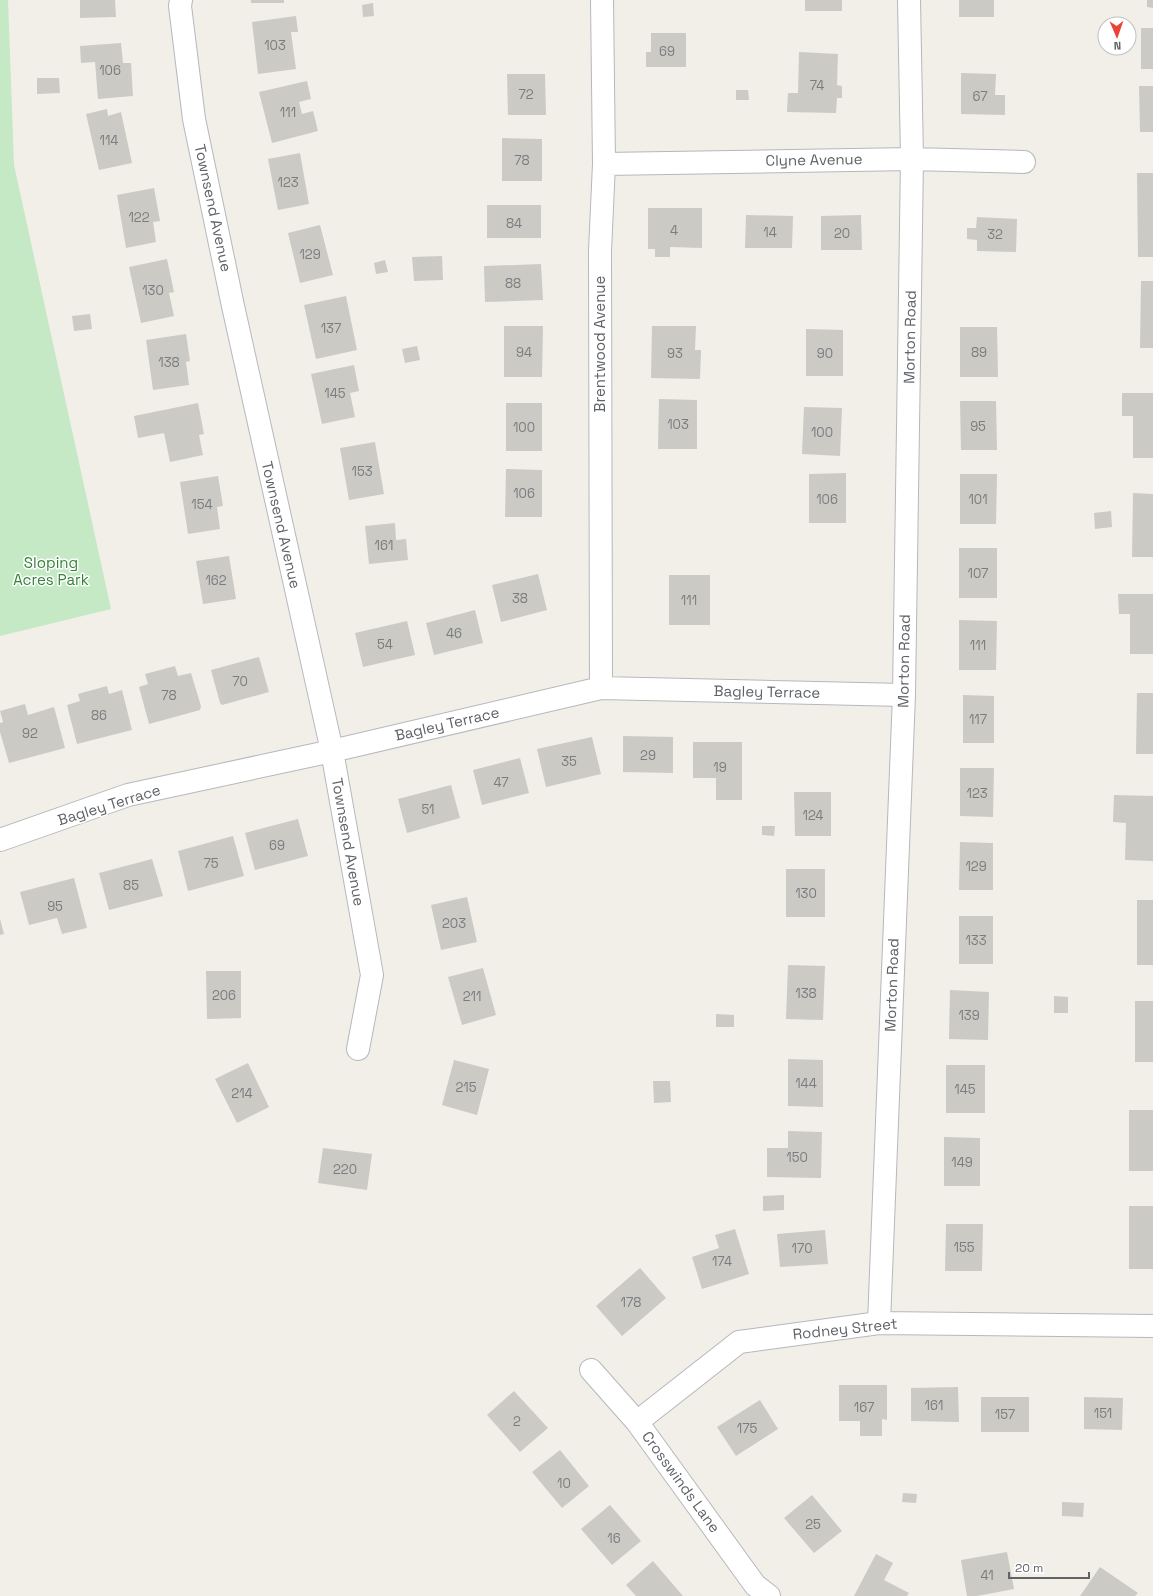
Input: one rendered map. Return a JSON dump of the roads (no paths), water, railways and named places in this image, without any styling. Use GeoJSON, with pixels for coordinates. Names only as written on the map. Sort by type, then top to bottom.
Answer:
{"type":"FeatureCollection","features":[{"type":"Feature","properties":{"kind":"street","name":"Townsend Avenue"},"geometry":{"type":"LineString","coordinates":[[181,0],[180,6],[194,119],[233,306],[332,751],[372,975],[358,1049]]}},
{"type":"Feature","properties":{"kind":"street","name":"Brentwood Avenue"},"geometry":{"type":"LineString","coordinates":[[601,688],[600,251],[604,164],[602,0]]}},
{"type":"Feature","properties":{"kind":"street","name":"Morton Road"},"geometry":{"type":"LineString","coordinates":[[879,1322],[904,695],[912,158],[909,0]]}},
{"type":"Feature","properties":{"kind":"street","name":"Clyne Avenue"},"geometry":{"type":"LineString","coordinates":[[604,164],[912,158],[1024,162]]}},
{"type":"Feature","properties":{"kind":"street","name":"Bagley Terrace"},"geometry":{"type":"LineString","coordinates":[[1,839],[128,796],[332,751],[601,688],[904,695]]}},
{"type":"Feature","properties":{"kind":"street","name":"Rodney Street"},"geometry":{"type":"LineString","coordinates":[[637,1422],[739,1342],[879,1322],[1153,1326]]}},
{"type":"Feature","properties":{"kind":"street","name":"Crosswinds Lane"},"geometry":{"type":"LineString","coordinates":[[591,1370],[637,1422],[755,1585],[769,1596]]}},
{"type":"Feature","properties":{"kind":"park label","name":"Sloping Acres Park"},"geometry":{"type":"Point","coordinates":[51,572]}}]}
